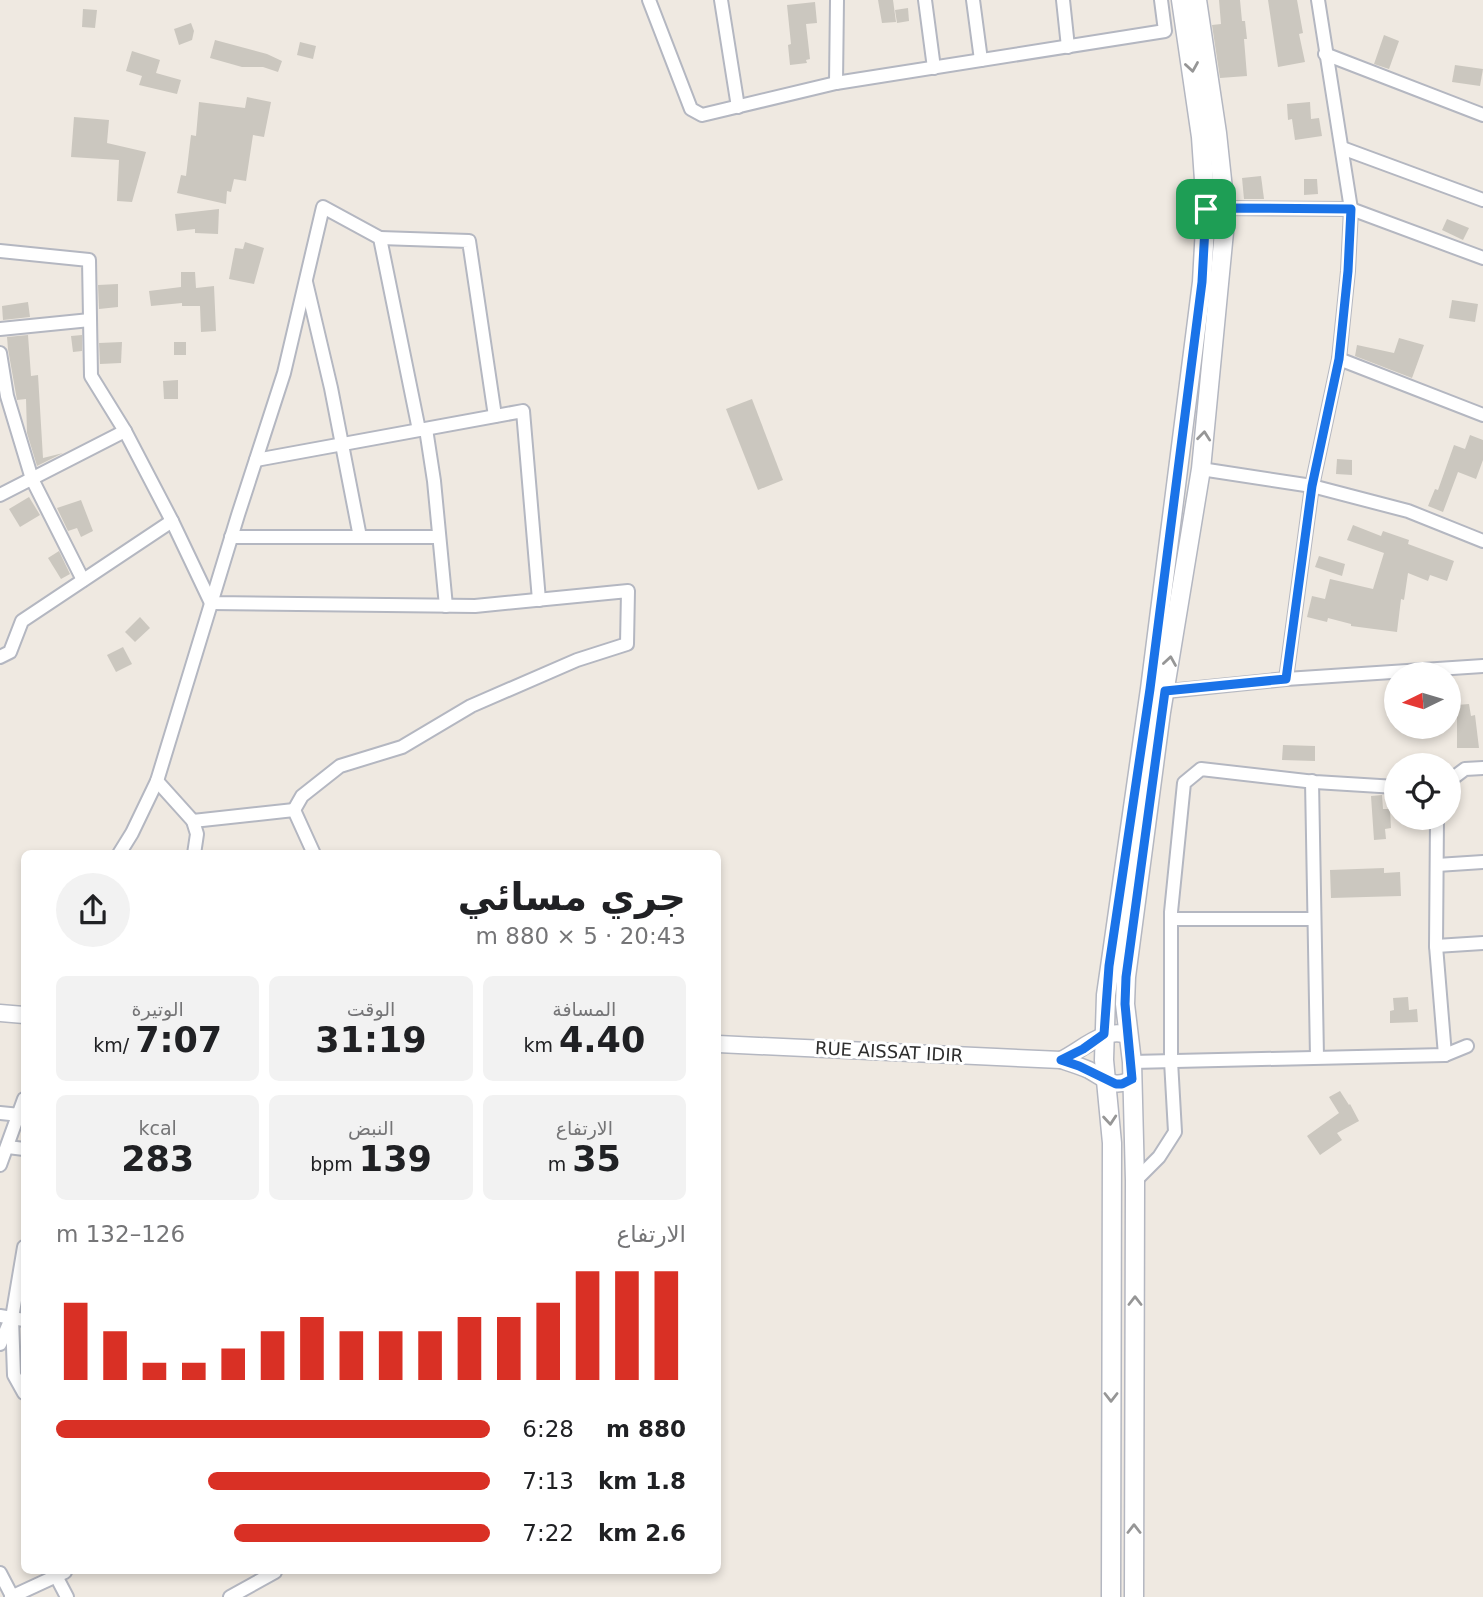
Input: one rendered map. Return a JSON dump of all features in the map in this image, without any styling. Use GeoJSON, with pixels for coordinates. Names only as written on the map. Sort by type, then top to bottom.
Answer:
{"type":"FeatureCollection","features":[{"type":"Feature","properties":{"kind":"main road"},"geometry":{"type":"LineString","coordinates":[[1134,1597],[1135,1181],[1132,1070],[1125,1004],[1126,977],[1202,282],[1206,209],[1199,125],[1181,0]]}},
{"type":"Feature","properties":{"kind":"main road"},"geometry":{"type":"LineString","coordinates":[[1111,1597],[1112,1143],[1104,1034],[1109,966],[1157,692],[1200,470],[1225,208],[1197,0]]}},
{"type":"Feature","properties":{"kind":"street"},"geometry":{"type":"LineString","coordinates":[[649,0],[691,109],[702,115],[836,83],[1165,31],[1161,0]]}},
{"type":"Feature","properties":{"kind":"street"},"geometry":{"type":"LineString","coordinates":[[722,0],[738,107]]}},
{"type":"Feature","properties":{"kind":"street"},"geometry":{"type":"LineString","coordinates":[[836,83],[837,0]]}},
{"type":"Feature","properties":{"kind":"street"},"geometry":{"type":"LineString","coordinates":[[925,0],[934,68]]}},
{"type":"Feature","properties":{"kind":"street"},"geometry":{"type":"LineString","coordinates":[[973,0],[981,60]]}},
{"type":"Feature","properties":{"kind":"street"},"geometry":{"type":"LineString","coordinates":[[1063,0],[1068,47]]}},
{"type":"Feature","properties":{"kind":"street"},"geometry":{"type":"LineString","coordinates":[[1286,679],[1312,486],[1339,359],[1351,209],[1318,0]]}},
{"type":"Feature","properties":{"kind":"street"},"geometry":{"type":"LineString","coordinates":[[1325,54],[1483,115]]}},
{"type":"Feature","properties":{"kind":"street"},"geometry":{"type":"LineString","coordinates":[[1342,148],[1483,200]]}},
{"type":"Feature","properties":{"kind":"street"},"geometry":{"type":"LineString","coordinates":[[121,850],[157,781],[284,373],[323,207],[380,239],[469,241],[495,416]]}},
{"type":"Feature","properties":{"kind":"street"},"geometry":{"type":"LineString","coordinates":[[1206,209],[1351,209],[1483,258]]}},
{"type":"Feature","properties":{"kind":"street"},"geometry":{"type":"LineString","coordinates":[[380,239],[423,429],[446,606]]}},
{"type":"Feature","properties":{"kind":"street"},"geometry":{"type":"LineString","coordinates":[[0,251],[89,260],[91,376],[125,432],[211,603]]}},
{"type":"Feature","properties":{"kind":"street"},"geometry":{"type":"LineString","coordinates":[[305,278],[360,537]]}},
{"type":"Feature","properties":{"kind":"street"},"geometry":{"type":"LineString","coordinates":[[0,329],[90,320]]}},
{"type":"Feature","properties":{"kind":"street"},"geometry":{"type":"LineString","coordinates":[[0,353],[4,397],[33,479],[83,580]]}},
{"type":"Feature","properties":{"kind":"street"},"geometry":{"type":"LineString","coordinates":[[1339,359],[1483,415]]}},
{"type":"Feature","properties":{"kind":"street"},"geometry":{"type":"LineString","coordinates":[[256,460],[523,411],[538,600]]}},
{"type":"Feature","properties":{"kind":"street"},"geometry":{"type":"LineString","coordinates":[[0,495],[125,432]]}},
{"type":"Feature","properties":{"kind":"street"},"geometry":{"type":"LineString","coordinates":[[1200,470],[1312,486],[1408,512],[1483,541]]}},
{"type":"Feature","properties":{"kind":"street"},"geometry":{"type":"LineString","coordinates":[[0,657],[10,652],[22,621],[172,521]]}},
{"type":"Feature","properties":{"kind":"street"},"geometry":{"type":"LineString","coordinates":[[231,537],[439,537]]}},
{"type":"Feature","properties":{"kind":"street"},"geometry":{"type":"LineString","coordinates":[[211,603],[475,606],[628,591],[627,644],[577,660],[471,706],[402,747],[340,766],[303,796],[294,810]]}},
{"type":"Feature","properties":{"kind":"street"},"geometry":{"type":"LineString","coordinates":[[1157,692],[1286,679],[1483,666]]}},
{"type":"Feature","properties":{"kind":"street"},"geometry":{"type":"LineString","coordinates":[[1461,772],[1483,768]]}},
{"type":"Feature","properties":{"kind":"street"},"geometry":{"type":"LineString","coordinates":[[1135,1181],[1158,1157],[1175,1132],[1171,1060],[1172,919],[1184,783],[1201,769],[1384,786]]}},
{"type":"Feature","properties":{"kind":"street"},"geometry":{"type":"LineString","coordinates":[[157,781],[193,821],[197,834],[195,850]]}},
{"type":"Feature","properties":{"kind":"street"},"geometry":{"type":"LineString","coordinates":[[1312,781],[1317,1057]]}},
{"type":"Feature","properties":{"kind":"street"},"geometry":{"type":"LineString","coordinates":[[193,821],[294,810]]}},
{"type":"Feature","properties":{"kind":"street"},"geometry":{"type":"LineString","coordinates":[[294,810],[312,850]]}},
{"type":"Feature","properties":{"kind":"street"},"geometry":{"type":"LineString","coordinates":[[1437,830],[1436,946],[1445,1055]]}},
{"type":"Feature","properties":{"kind":"street"},"geometry":{"type":"LineString","coordinates":[[1437,865],[1483,862]]}},
{"type":"Feature","properties":{"kind":"street"},"geometry":{"type":"LineString","coordinates":[[1172,919],[1314,919]]}},
{"type":"Feature","properties":{"kind":"street"},"geometry":{"type":"LineString","coordinates":[[1436,946],[1483,943]]}},
{"type":"Feature","properties":{"kind":"street"},"geometry":{"type":"LineString","coordinates":[[0,1013],[21,1015]]}},
{"type":"Feature","properties":{"kind":"street"},"geometry":{"type":"LineString","coordinates":[[1061,1060],[1104,1034],[1119,1032],[1129,1036]]}},
{"type":"Feature","properties":{"kind":"street","name":"RUE AISSAT IDIR"},"geometry":{"type":"LineString","coordinates":[[721,1044],[1061,1060]]}},
{"type":"Feature","properties":{"kind":"street"},"geometry":{"type":"LineString","coordinates":[[1061,1060],[1091,1071],[1106,1081],[1122,1084],[1132,1070],[1171,1060],[1445,1055],[1467,1046]]}},
{"type":"Feature","properties":{"kind":"street"},"geometry":{"type":"LineString","coordinates":[[0,1165],[21,1111]]}},
{"type":"Feature","properties":{"kind":"street"},"geometry":{"type":"LineString","coordinates":[[0,1113],[20,1115]]}},
{"type":"Feature","properties":{"kind":"street"},"geometry":{"type":"LineString","coordinates":[[8,1147],[21,1149]]}},
{"type":"Feature","properties":{"kind":"street"},"geometry":{"type":"LineString","coordinates":[[0,1344],[12,1318],[21,1265]]}},
{"type":"Feature","properties":{"kind":"street"},"geometry":{"type":"LineString","coordinates":[[12,1318],[19,1372]]}},
{"type":"Feature","properties":{"kind":"street"},"geometry":{"type":"LineString","coordinates":[[0,1573],[12,1597],[60,1574],[67,1597]]}},
{"type":"Feature","properties":{"kind":"street"},"geometry":{"type":"LineString","coordinates":[[230,1597],[271,1574]]}},
{"type":"Feature","properties":{"kind":"building"},"geometry":{"type":"Polygon","coordinates":[[[878,0],[893,0],[896,22],[882,23],[878,0]]]}},
{"type":"Feature","properties":{"kind":"building"},"geometry":{"type":"Polygon","coordinates":[[[1219,0],[1240,0],[1247,39],[1244,39],[1247,76],[1220,78],[1212,25],[1221,24],[1219,0]]]}},
{"type":"Feature","properties":{"kind":"building"},"geometry":{"type":"Polygon","coordinates":[[[1268,0],[1297,0],[1303,33],[1299,34],[1305,62],[1278,67],[1268,0]]]}},
{"type":"Feature","properties":{"kind":"building"},"geometry":{"type":"Polygon","coordinates":[[[815,2],[817,23],[806,24],[810,59],[806,60],[807,63],[790,65],[787,5],[815,2]]]}},
{"type":"Feature","properties":{"kind":"building"},"geometry":{"type":"Polygon","coordinates":[[[908,8],[909,21],[897,23],[895,10],[908,8]]]}},
{"type":"Feature","properties":{"kind":"building"},"geometry":{"type":"Polygon","coordinates":[[[83,9],[97,10],[95,28],[82,27],[83,9]]]}},
{"type":"Feature","properties":{"kind":"building"},"geometry":{"type":"Polygon","coordinates":[[[191,23],[194,31],[192,40],[179,45],[174,29],[191,23]]]}},
{"type":"Feature","properties":{"kind":"building"},"geometry":{"type":"Polygon","coordinates":[[[1384,35],[1399,41],[1389,69],[1374,64],[1384,35]]]}},
{"type":"Feature","properties":{"kind":"building"},"geometry":{"type":"Polygon","coordinates":[[[215,40],[267,54],[282,61],[278,72],[263,67],[242,67],[210,58],[215,40]]]}},
{"type":"Feature","properties":{"kind":"building"},"geometry":{"type":"Polygon","coordinates":[[[300,42],[316,46],[313,59],[297,55],[300,42]]]}},
{"type":"Feature","properties":{"kind":"building"},"geometry":{"type":"Polygon","coordinates":[[[132,51],[160,60],[156,73],[181,80],[177,94],[139,85],[142,76],[126,71],[132,51]]]}},
{"type":"Feature","properties":{"kind":"building"},"geometry":{"type":"Polygon","coordinates":[[[1455,65],[1483,69],[1480,86],[1452,82],[1455,65]]]}},
{"type":"Feature","properties":{"kind":"building"},"geometry":{"type":"Polygon","coordinates":[[[247,97],[271,102],[264,137],[253,135],[246,181],[234,179],[231,192],[227,191],[226,204],[177,193],[181,175],[186,176],[191,135],[196,136],[199,102],[245,108],[247,97]]]}},
{"type":"Feature","properties":{"kind":"building"},"geometry":{"type":"Polygon","coordinates":[[[1310,102],[1311,119],[1319,118],[1322,136],[1295,140],[1292,119],[1288,120],[1287,104],[1310,102]]]}},
{"type":"Feature","properties":{"kind":"building"},"geometry":{"type":"Polygon","coordinates":[[[74,117],[109,120],[107,143],[146,152],[132,202],[117,201],[119,160],[71,157],[74,117]]]}},
{"type":"Feature","properties":{"kind":"building"},"geometry":{"type":"Polygon","coordinates":[[[1261,176],[1264,199],[1244,199],[1242,178],[1261,176]]]}},
{"type":"Feature","properties":{"kind":"building"},"geometry":{"type":"Polygon","coordinates":[[[1304,179],[1317,179],[1318,194],[1304,195],[1304,179]]]}},
{"type":"Feature","properties":{"kind":"building"},"geometry":{"type":"Polygon","coordinates":[[[219,209],[218,234],[195,233],[195,229],[177,231],[175,214],[219,209]]]}},
{"type":"Feature","properties":{"kind":"building"},"geometry":{"type":"Polygon","coordinates":[[[1447,219],[1469,228],[1463,240],[1442,230],[1447,219]]]}},
{"type":"Feature","properties":{"kind":"building"},"geometry":{"type":"Polygon","coordinates":[[[245,242],[264,248],[254,284],[229,279],[235,248],[243,249],[245,242]]]}},
{"type":"Feature","properties":{"kind":"building"},"geometry":{"type":"Polygon","coordinates":[[[181,272],[195,272],[196,288],[214,286],[216,331],[201,332],[200,306],[182,306],[182,303],[151,306],[149,291],[181,287],[181,272]]]}},
{"type":"Feature","properties":{"kind":"building"},"geometry":{"type":"Polygon","coordinates":[[[118,284],[118,307],[99,309],[98,285],[118,284]]]}},
{"type":"Feature","properties":{"kind":"building"},"geometry":{"type":"Polygon","coordinates":[[[1452,300],[1478,304],[1475,322],[1449,318],[1452,300]]]}},
{"type":"Feature","properties":{"kind":"building"},"geometry":{"type":"Polygon","coordinates":[[[28,302],[30,317],[3,320],[2,306],[28,302]]]}},
{"type":"Feature","properties":{"kind":"building"},"geometry":{"type":"Polygon","coordinates":[[[28,335],[31,376],[38,375],[43,458],[63,453],[37,466],[27,433],[26,399],[17,400],[7,337],[28,335]]]}},
{"type":"Feature","properties":{"kind":"building"},"geometry":{"type":"Polygon","coordinates":[[[82,335],[82,351],[73,352],[71,336],[82,335]]]}},
{"type":"Feature","properties":{"kind":"building"},"geometry":{"type":"Polygon","coordinates":[[[1399,338],[1424,345],[1412,378],[1355,356],[1357,345],[1394,353],[1399,338]]]}},
{"type":"Feature","properties":{"kind":"building"},"geometry":{"type":"Polygon","coordinates":[[[122,342],[121,363],[100,364],[99,343],[122,342]]]}},
{"type":"Feature","properties":{"kind":"building"},"geometry":{"type":"Polygon","coordinates":[[[174,342],[186,342],[186,355],[174,355],[174,342]]]}},
{"type":"Feature","properties":{"kind":"building"},"geometry":{"type":"Polygon","coordinates":[[[178,380],[178,399],[164,399],[163,381],[178,380]]]}},
{"type":"Feature","properties":{"kind":"building"},"geometry":{"type":"Polygon","coordinates":[[[752,399],[783,480],[758,490],[726,409],[752,399]]]}},
{"type":"Feature","properties":{"kind":"building"},"geometry":{"type":"Polygon","coordinates":[[[1470,435],[1483,440],[1483,460],[1476,479],[1458,472],[1443,512],[1428,506],[1435,489],[1438,490],[1454,445],[1465,449],[1470,435]]]}},
{"type":"Feature","properties":{"kind":"building"},"geometry":{"type":"Polygon","coordinates":[[[1337,459],[1352,460],[1352,475],[1336,474],[1337,459]]]}},
{"type":"Feature","properties":{"kind":"building"},"geometry":{"type":"Polygon","coordinates":[[[29,497],[40,515],[20,527],[9,509],[29,497]]]}},
{"type":"Feature","properties":{"kind":"building"},"geometry":{"type":"Polygon","coordinates":[[[81,500],[93,531],[81,537],[77,528],[68,531],[57,508],[81,500]]]}},
{"type":"Feature","properties":{"kind":"building"},"geometry":{"type":"Polygon","coordinates":[[[1353,525],[1381,536],[1383,531],[1409,540],[1408,544],[1454,561],[1447,581],[1430,575],[1428,581],[1408,573],[1404,600],[1401,599],[1397,632],[1351,626],[1328,618],[1327,622],[1307,617],[1312,596],[1325,599],[1330,579],[1373,589],[1384,553],[1347,540],[1353,525]]]}},
{"type":"Feature","properties":{"kind":"building"},"geometry":{"type":"Polygon","coordinates":[[[59,551],[70,574],[61,579],[48,558],[59,551]]]}},
{"type":"Feature","properties":{"kind":"building"},"geometry":{"type":"Polygon","coordinates":[[[1319,556],[1345,564],[1342,576],[1315,567],[1319,556]]]}},
{"type":"Feature","properties":{"kind":"building"},"geometry":{"type":"Polygon","coordinates":[[[140,617],[150,628],[135,642],[125,632],[140,617]]]}},
{"type":"Feature","properties":{"kind":"building"},"geometry":{"type":"Polygon","coordinates":[[[123,647],[132,664],[116,672],[107,655],[123,647]]]}},
{"type":"Feature","properties":{"kind":"building"},"geometry":{"type":"Polygon","coordinates":[[[1469,704],[1471,716],[1475,715],[1479,748],[1457,748],[1457,739],[1461,739],[1461,705],[1469,704]]]}},
{"type":"Feature","properties":{"kind":"building"},"geometry":{"type":"Polygon","coordinates":[[[1283,745],[1315,746],[1315,761],[1282,760],[1283,745]]]}},
{"type":"Feature","properties":{"kind":"building"},"geometry":{"type":"Polygon","coordinates":[[[1382,795],[1386,839],[1374,840],[1371,796],[1382,795]]]}},
{"type":"Feature","properties":{"kind":"building"},"geometry":{"type":"Polygon","coordinates":[[[1384,868],[1384,873],[1400,872],[1401,896],[1331,898],[1330,870],[1384,868]]]}},
{"type":"Feature","properties":{"kind":"building"},"geometry":{"type":"Polygon","coordinates":[[[1408,997],[1409,1010],[1417,1009],[1418,1022],[1390,1023],[1390,1011],[1394,1010],[1393,998],[1408,997]]]}},
{"type":"Feature","properties":{"kind":"building"},"geometry":{"type":"Polygon","coordinates":[[[1340,1091],[1359,1121],[1337,1133],[1342,1140],[1320,1155],[1307,1136],[1339,1113],[1329,1097],[1340,1091]]]}},
{"type":"Feature","properties":{"kind":"route"},"geometry":{"type":"LineString","coordinates":[[1206,209],[1351,209],[1339,359],[1312,486],[1286,679],[1165,691],[1126,977],[1125,1004],[1132,1079],[1116,1084],[1061,1060],[1104,1034],[1109,966],[1150,689],[1202,282],[1206,209]]}}]}
